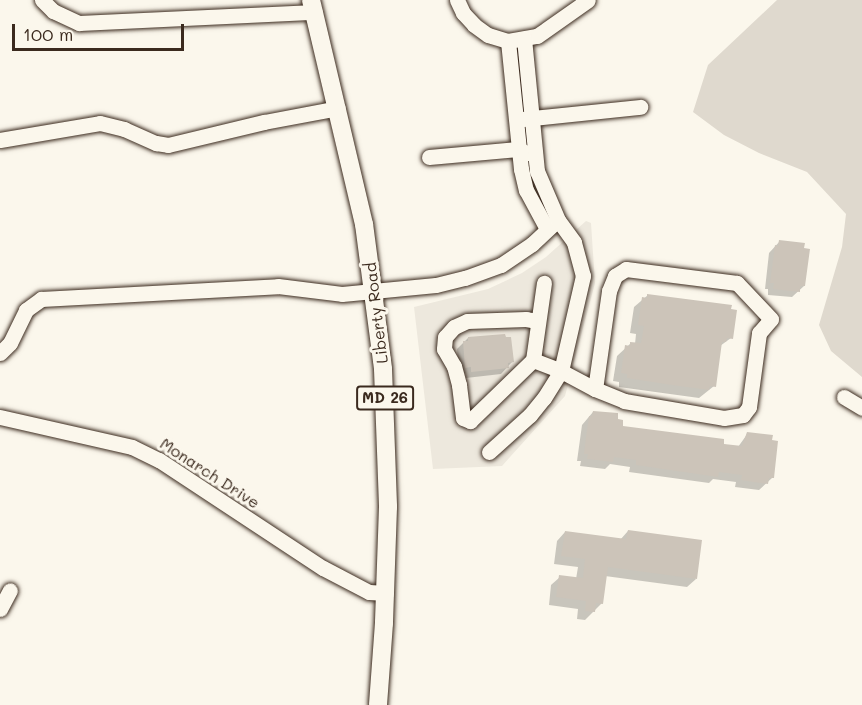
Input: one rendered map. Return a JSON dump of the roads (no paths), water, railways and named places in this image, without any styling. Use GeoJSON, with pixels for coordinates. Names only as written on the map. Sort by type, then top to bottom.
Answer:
{"type":"FeatureCollection","features":[{"type":"Feature","properties":{"kind":"main road","name":"Liberty Road"},"geometry":{"type":"LineString","coordinates":[[313,6],[360,206],[374,290],[387,436],[386,592],[378,705]]}},
{"type":"Feature","properties":{"kind":"street"},"geometry":{"type":"LineString","coordinates":[[42,0],[53,11],[79,23],[313,6]]}},
{"type":"Feature","properties":{"kind":"street"},"geometry":{"type":"LineString","coordinates":[[457,0],[463,13],[474,25],[488,34],[508,41],[537,36],[588,0]]}},
{"type":"Feature","properties":{"kind":"street"},"geometry":{"type":"LineString","coordinates":[[489,452],[530,415],[544,398],[561,370],[583,276],[573,242],[552,225],[526,190],[518,149],[524,119],[524,39]]}},
{"type":"Feature","properties":{"kind":"street"},"geometry":{"type":"LineString","coordinates":[[508,41],[524,119],[552,225]]}},
{"type":"Feature","properties":{"kind":"street"},"geometry":{"type":"LineString","coordinates":[[524,119],[640,107]]}},
{"type":"Feature","properties":{"kind":"street"},"geometry":{"type":"LineString","coordinates":[[0,140],[100,123],[168,145],[281,118],[338,108]]}},
{"type":"Feature","properties":{"kind":"street"},"geometry":{"type":"LineString","coordinates":[[429,157],[518,149],[535,157]]}},
{"type":"Feature","properties":{"kind":"street"},"geometry":{"type":"LineString","coordinates":[[0,352],[10,343],[26,310],[41,299],[278,286],[342,294],[436,285],[465,278],[501,264],[532,244],[552,225]]}},
{"type":"Feature","properties":{"kind":"street"},"geometry":{"type":"LineString","coordinates":[[533,360],[561,370],[595,389],[635,403],[724,418],[743,415],[749,407],[759,333],[771,319],[737,283],[626,269],[615,276],[609,291],[595,389]]}},
{"type":"Feature","properties":{"kind":"street"},"geometry":{"type":"LineString","coordinates":[[537,321],[526,319],[467,321],[454,327],[445,337],[444,349],[454,366],[463,418],[470,422],[533,360],[544,283]]}},
{"type":"Feature","properties":{"kind":"street"},"geometry":{"type":"LineString","coordinates":[[844,397],[862,408]]}},
{"type":"Feature","properties":{"kind":"street","name":"Monarch Drive"},"geometry":{"type":"LineString","coordinates":[[0,417],[132,447],[159,460],[323,568],[369,592],[386,592]]}},
{"type":"Feature","properties":{"kind":"street"},"geometry":{"type":"LineString","coordinates":[[0,609],[10,590]]}}]}
